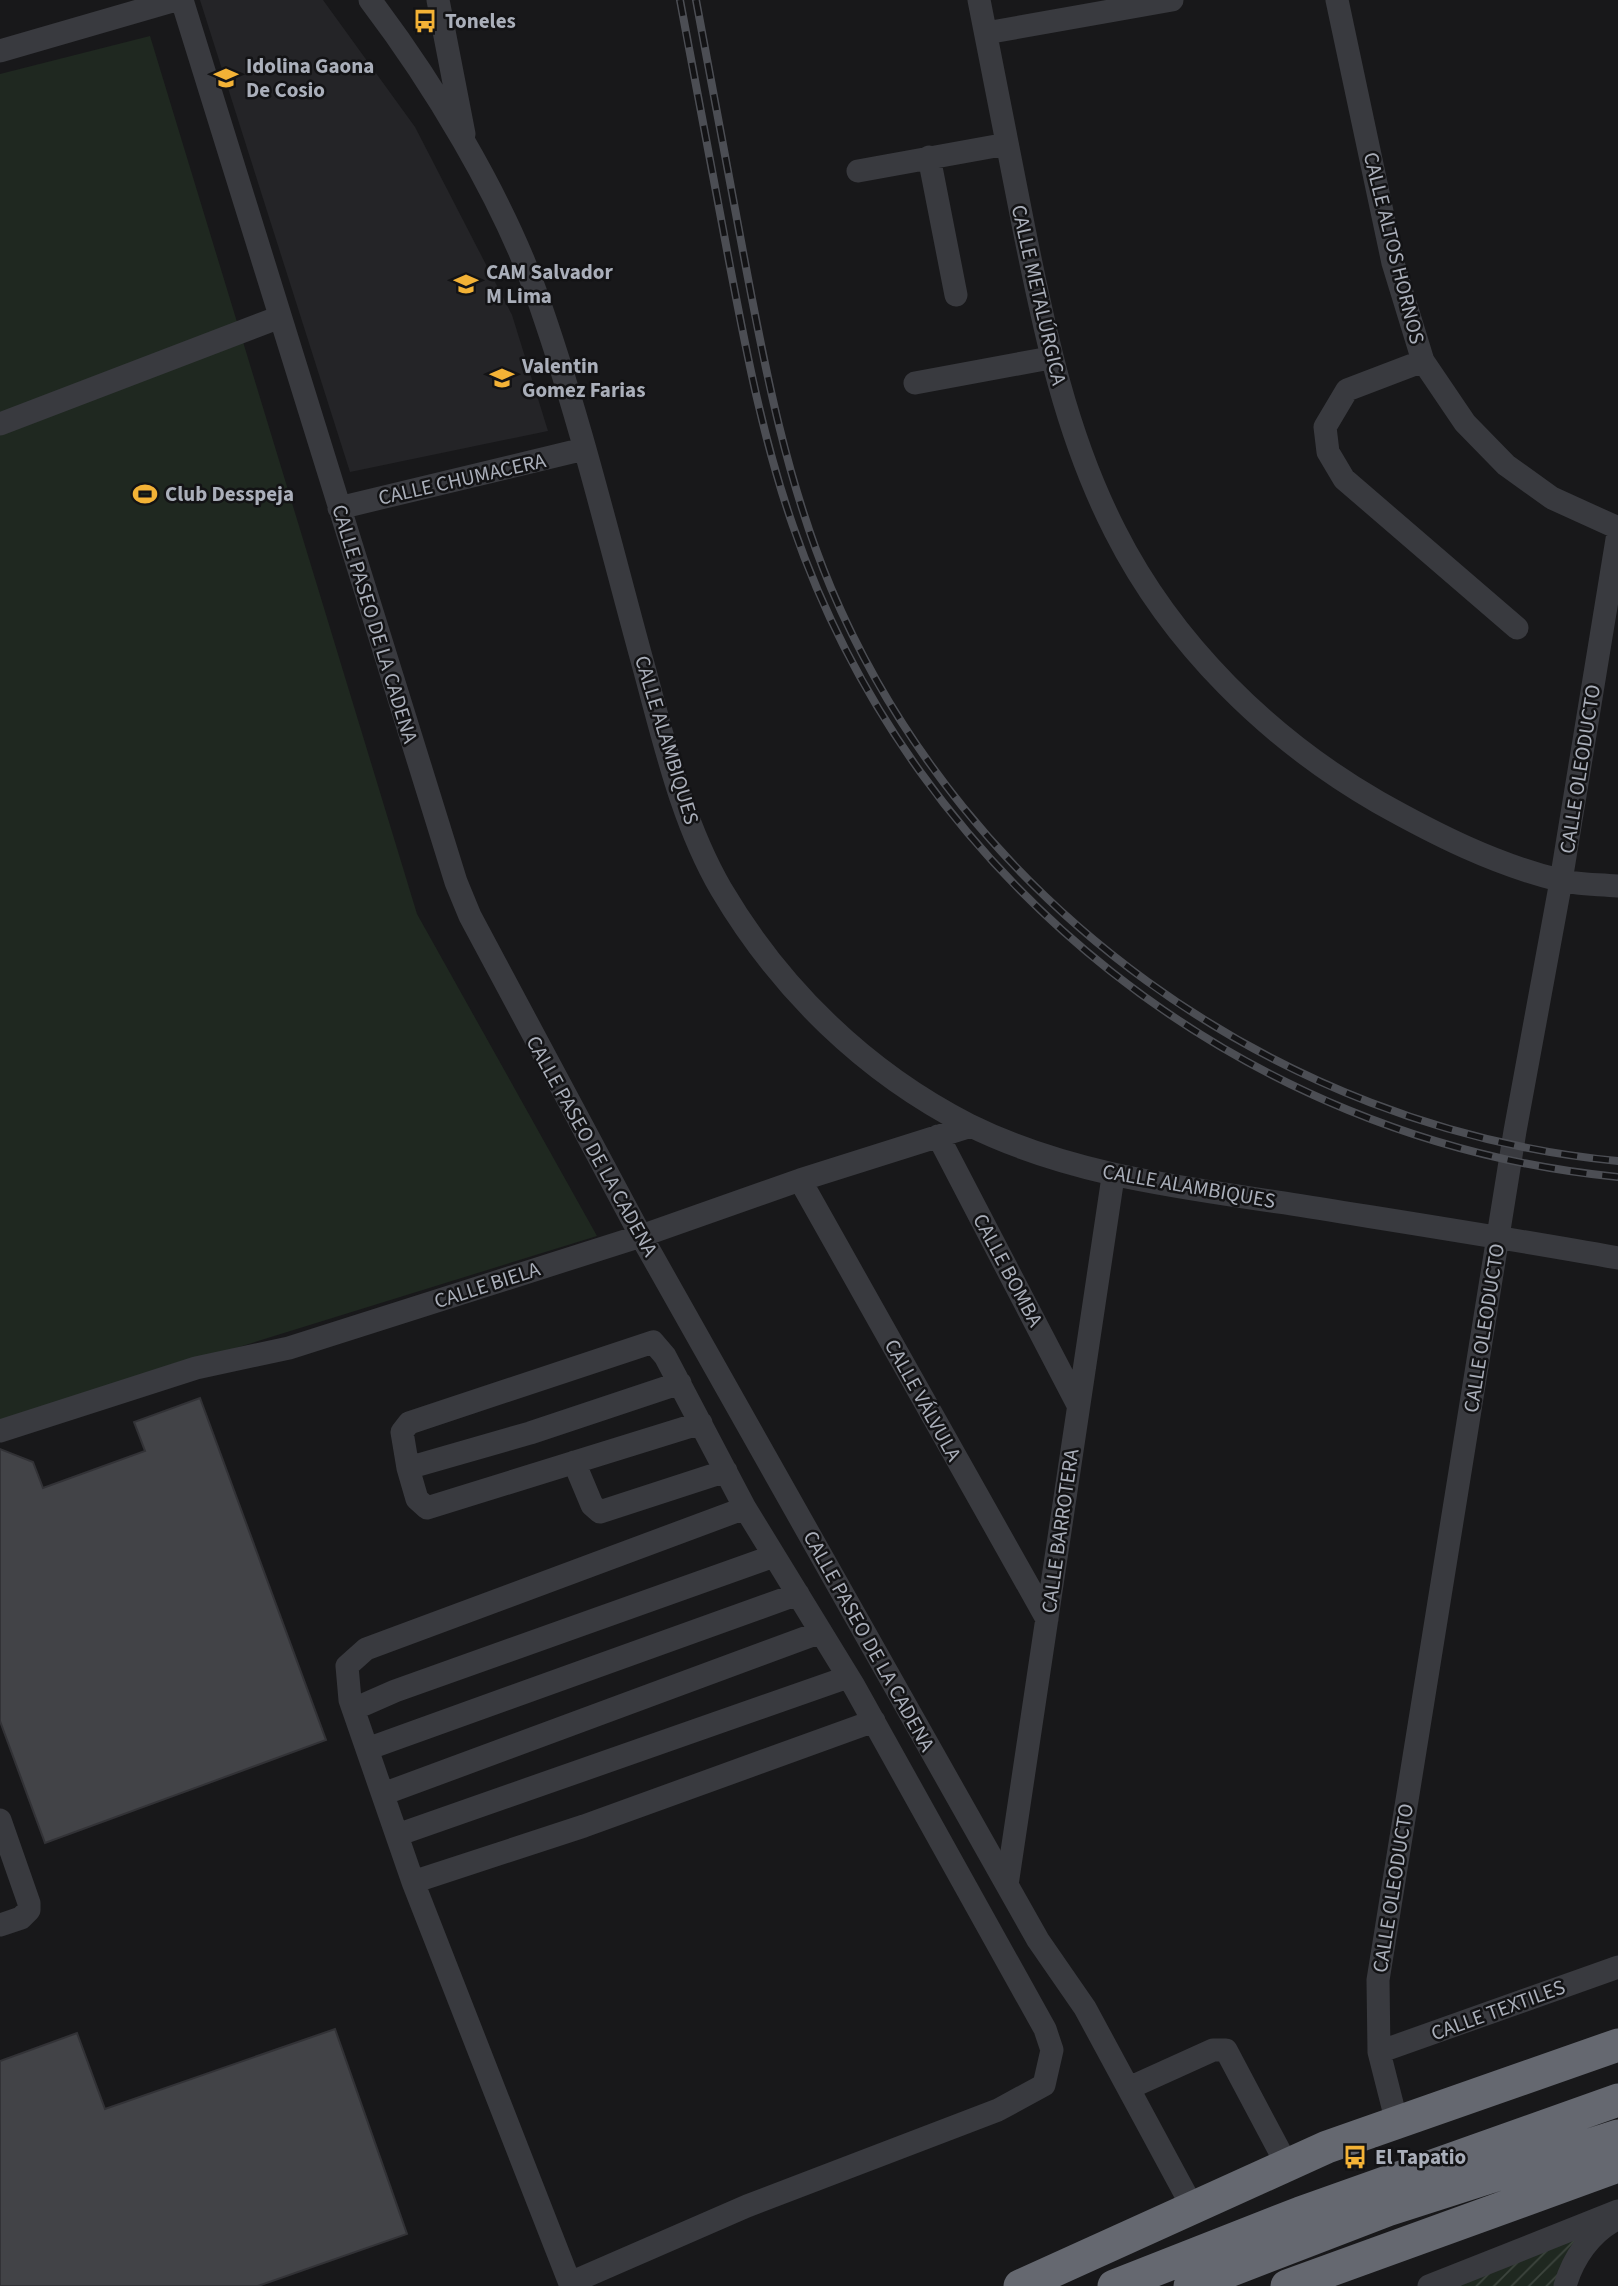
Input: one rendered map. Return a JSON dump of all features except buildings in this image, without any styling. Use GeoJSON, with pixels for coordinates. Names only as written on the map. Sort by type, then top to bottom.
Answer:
{"type":"FeatureCollection","features":[{"type":"Feature","properties":{"kind":"highway"},"geometry":{"type":"LineString","coordinates":[[1020,2286],[1327,2147],[1618,2045]]}},
{"type":"Feature","properties":{"kind":"highway"},"geometry":{"type":"LineString","coordinates":[[1503,2086],[1618,2066]]}},
{"type":"Feature","properties":{"kind":"highway"},"geometry":{"type":"LineString","coordinates":[[1114,2286],[1300,2213],[1618,2101]]}},
{"type":"Feature","properties":{"kind":"highway"},"geometry":{"type":"LineString","coordinates":[[1190,2286],[1387,2210],[1610,2158]]}},
{"type":"Feature","properties":{"kind":"highway"},"geometry":{"type":"LineString","coordinates":[[1287,2286],[1610,2158]]}},
{"type":"Feature","properties":{"kind":"street"},"geometry":{"type":"LineString","coordinates":[[0,51],[176,0]]}},
{"type":"Feature","properties":{"kind":"street","name":"CALLE PASEO DE LA CADENA"},"geometry":{"type":"LineString","coordinates":[[182,0],[456,882],[470,916],[641,1236],[1038,1940],[1085,2008],[1193,2208]]}},
{"type":"Feature","properties":{"kind":"street"},"geometry":{"type":"LineString","coordinates":[[370,0],[398,37],[467,151]]}},
{"type":"Feature","properties":{"kind":"street"},"geometry":{"type":"LineString","coordinates":[[438,0],[467,151]]}},
{"type":"Feature","properties":{"kind":"street","name":"CALLE METALÚRGICA"},"geometry":{"type":"LineString","coordinates":[[979,0],[1049,358],[1079,446],[1115,531],[1157,601],[1212,670],[1276,730],[1342,781],[1413,822],[1490,859],[1561,881],[1618,886]]}},
{"type":"Feature","properties":{"kind":"street"},"geometry":{"type":"LineString","coordinates":[[985,33],[1172,0]]}},
{"type":"Feature","properties":{"kind":"street","name":"CALLE ALTOS HORNOS"},"geometry":{"type":"LineString","coordinates":[[1336,0],[1393,262],[1423,361],[1465,423],[1506,465],[1552,498],[1618,531]]}},
{"type":"Feature","properties":{"kind":"street"},"geometry":{"type":"LineString","coordinates":[[858,171],[1007,144]]}},
{"type":"Feature","properties":{"kind":"street","name":"CALLE ALAMBIQUES"},"geometry":{"type":"LineString","coordinates":[[467,151],[514,239],[536,292],[584,449],[681,799],[721,888],[798,995],[850,1047],[913,1092],[971,1126],[1112,1177],[1618,1258]]}},
{"type":"Feature","properties":{"kind":"street"},"geometry":{"type":"LineString","coordinates":[[929,157],[956,295]]}},
{"type":"Feature","properties":{"kind":"street"},"geometry":{"type":"LineString","coordinates":[[0,425],[280,317]]}},
{"type":"Feature","properties":{"kind":"street"},"geometry":{"type":"LineString","coordinates":[[915,383],[1049,358]]}},
{"type":"Feature","properties":{"kind":"street"},"geometry":{"type":"LineString","coordinates":[[1423,361],[1347,390],[1325,427],[1328,452],[1344,479],[1517,628]]}},
{"type":"Feature","properties":{"kind":"street","name":"CALLE CHUMACERA"},"geometry":{"type":"LineString","coordinates":[[339,508],[584,449]]}},
{"type":"Feature","properties":{"kind":"street","name":"CALLE OLEODUCTO"},"geometry":{"type":"LineString","coordinates":[[1397,2123],[1378,2052],[1378,1980],[1515,1131],[1561,881],[1618,531]]}},
{"type":"Feature","properties":{"kind":"street","name":"CALLE BIELA"},"geometry":{"type":"LineString","coordinates":[[0,1431],[196,1368],[289,1348],[641,1236],[800,1180],[971,1126]]}},
{"type":"Feature","properties":{"kind":"street","name":"CALLE BOMBA"},"geometry":{"type":"LineString","coordinates":[[938,1136],[1078,1405]]}},
{"type":"Feature","properties":{"kind":"street","name":"CALLE BARROTERA"},"geometry":{"type":"LineString","coordinates":[[1007,1885],[1112,1177]]}},
{"type":"Feature","properties":{"kind":"street","name":"CALLE VÁLVULA"},"geometry":{"type":"LineString","coordinates":[[800,1180],[1046,1619]]}},
{"type":"Feature","properties":{"kind":"street"},"geometry":{"type":"LineString","coordinates":[[701,1423],[427,1508],[417,1499],[402,1432],[409,1423],[653,1342],[666,1356],[680,1383],[701,1423],[726,1471],[745,1508],[874,1721],[1045,2029],[1052,2050],[1044,2085],[998,2110],[747,2206],[570,2285],[413,1882],[354,1709],[347,1666],[366,1649],[745,1508]]}},
{"type":"Feature","properties":{"kind":"street"},"geometry":{"type":"LineString","coordinates":[[408,1468],[530,1433],[680,1383]]}},
{"type":"Feature","properties":{"kind":"street"},"geometry":{"type":"LineString","coordinates":[[574,1462],[592,1505],[600,1512],[726,1471]]}},
{"type":"Feature","properties":{"kind":"street"},"geometry":{"type":"LineString","coordinates":[[354,1709],[396,1691],[774,1556]]}},
{"type":"Feature","properties":{"kind":"street"},"geometry":{"type":"LineString","coordinates":[[367,1749],[798,1594]]}},
{"type":"Feature","properties":{"kind":"street"},"geometry":{"type":"LineString","coordinates":[[383,1794],[821,1632]]}},
{"type":"Feature","properties":{"kind":"street"},"geometry":{"type":"LineString","coordinates":[[397,1835],[848,1677]]}},
{"type":"Feature","properties":{"kind":"street"},"geometry":{"type":"LineString","coordinates":[[413,1882],[584,1826],[874,1721]]}},
{"type":"Feature","properties":{"kind":"street"},"geometry":{"type":"LineString","coordinates":[[0,1820],[29,1903],[29,1910],[21,1918],[0,1925]]}},
{"type":"Feature","properties":{"kind":"street","name":"CALLE TEXTILES"},"geometry":{"type":"LineString","coordinates":[[1378,2052],[1618,1967]]}},
{"type":"Feature","properties":{"kind":"street"},"geometry":{"type":"LineString","coordinates":[[1129,2088],[1213,2050],[1226,2050],[1287,2165]]}},
{"type":"Feature","properties":{"kind":"street"},"geometry":{"type":"LineString","coordinates":[[1435,2285],[1618,2211]]}},
{"type":"Feature","properties":{"kind":"street"},"geometry":{"type":"LineString","coordinates":[[1565,2286],[1582,2250],[1606,2225],[1618,2218]]}},
{"type":"Feature","properties":{"kind":"shaded area"},"geometry":{"type":"Polygon","coordinates":[[[200,0],[323,0],[415,127],[512,315],[548,431],[350,472],[200,0]]]}},
{"type":"Feature","properties":{"kind":"shaded area","name":"Club Desspeja"},"geometry":{"type":"Polygon","coordinates":[[[150,36],[417,914],[597,1236],[0,1421],[0,74],[150,36]]]}},
{"type":"Feature","properties":{"kind":"shaded area"},"geometry":{"type":"Polygon","coordinates":[[[1618,2212],[1568,2286],[1454,2286],[1618,2212]]]}},
{"type":"Feature","properties":{"kind":"railway"},"geometry":{"type":"LineString","coordinates":[[680,0],[749,361],[782,494],[848,654],[921,772],[1009,878],[1111,971],[1224,1049],[1348,1110],[1480,1153],[1618,1177]]}},
{"type":"Feature","properties":{"kind":"railway"},"geometry":{"type":"LineString","coordinates":[[696,0],[760,341],[790,467],[815,548],[831,588],[889,702],[963,807],[1049,900],[1147,981],[1255,1049],[1370,1103],[1492,1140],[1618,1161]]}},
{"type":"Feature","properties":{"kind":"place","name":"Toneles"},"geometry":{"type":"Point","coordinates":[425,21]}},
{"type":"Feature","properties":{"kind":"place","name":"Idolina Gaona De Cosio"},"geometry":{"type":"Point","coordinates":[226,78]}},
{"type":"Feature","properties":{"kind":"place","name":"CAM Salvador M Lima"},"geometry":{"type":"Point","coordinates":[466,284]}},
{"type":"Feature","properties":{"kind":"place","name":"Valentin Gomez Farias"},"geometry":{"type":"Point","coordinates":[502,378]}},
{"type":"Feature","properties":{"kind":"place","name":"Club Desspeja"},"geometry":{"type":"Point","coordinates":[145,494]}},
{"type":"Feature","properties":{"kind":"place","name":"El Tapatio"},"geometry":{"type":"Point","coordinates":[1355,2157]}}]}
